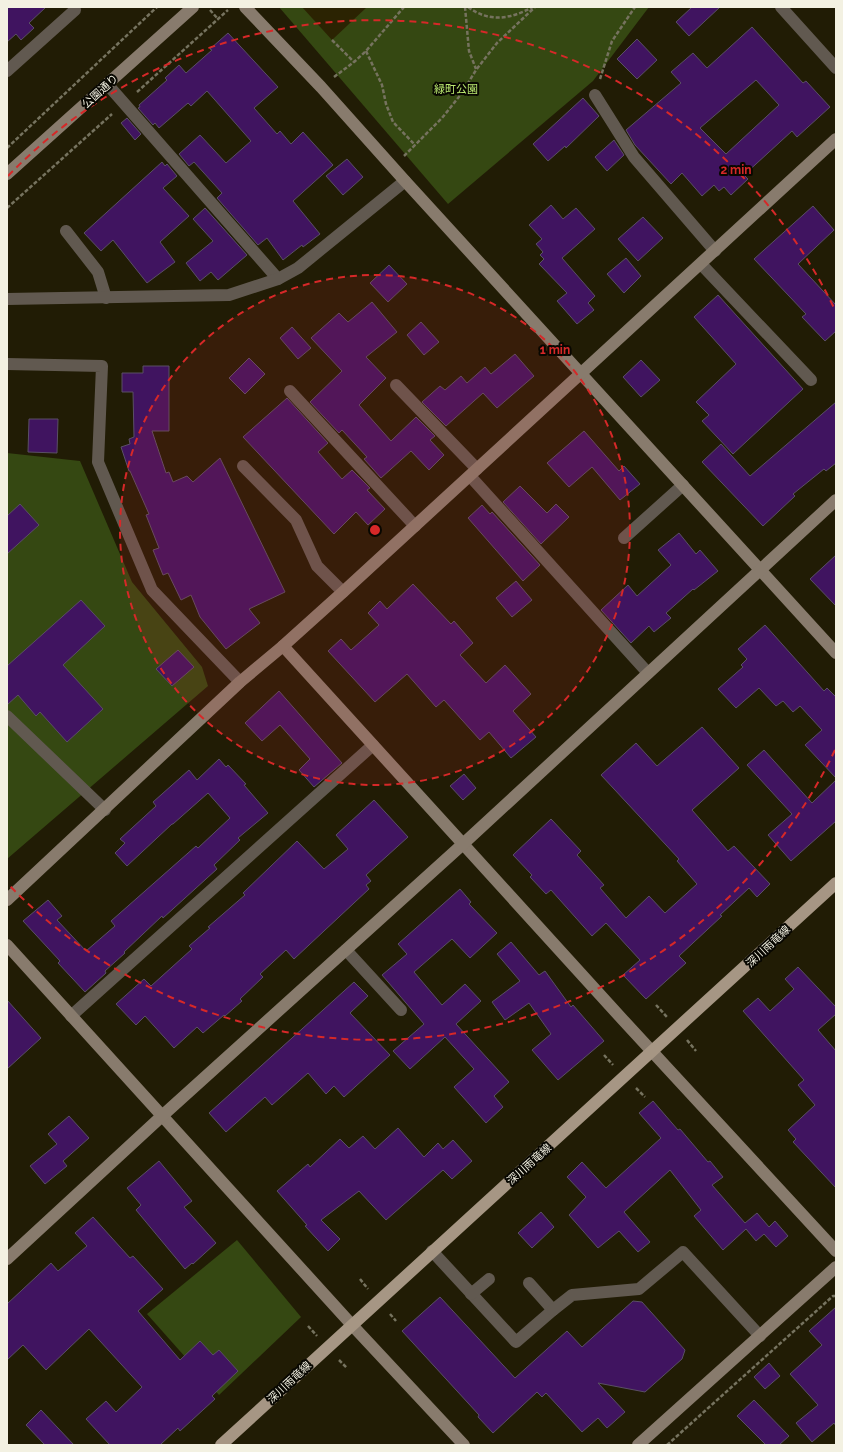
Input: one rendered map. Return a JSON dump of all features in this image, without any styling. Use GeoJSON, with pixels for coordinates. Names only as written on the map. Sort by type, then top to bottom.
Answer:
{"type":"FeatureCollection","features":[{"type":"Feature","properties":{"kind":"main road","name":"深川雨竜線"},"geometry":{"type":"LineString","coordinates":[[221,1445],[836,883]]}},
{"type":"Feature","properties":{"kind":"street","name":"公園通り"},"geometry":{"type":"LineString","coordinates":[[7,174],[108,85],[193,7]]}},
{"type":"Feature","properties":{"kind":"street"},"geometry":{"type":"LineString","coordinates":[[245,7],[320,87],[836,653]]}},
{"type":"Feature","properties":{"kind":"street"},"geometry":{"type":"LineString","coordinates":[[782,7],[836,68]]}},
{"type":"Feature","properties":{"kind":"street"},"geometry":{"type":"LineString","coordinates":[[7,71],[75,10]]}},
{"type":"Feature","properties":{"kind":"street"},"geometry":{"type":"LineString","coordinates":[[108,85],[278,279]]}},
{"type":"Feature","properties":{"kind":"street"},"geometry":{"type":"LineString","coordinates":[[595,95],[634,157],[715,251]]}},
{"type":"Feature","properties":{"kind":"street"},"geometry":{"type":"LineString","coordinates":[[7,900],[105,810],[240,682],[343,592],[836,139]]}},
{"type":"Feature","properties":{"kind":"street"},"geometry":{"type":"LineString","coordinates":[[7,299],[229,295],[278,279],[298,268],[405,181]]}},
{"type":"Feature","properties":{"kind":"street"},"geometry":{"type":"LineString","coordinates":[[66,231],[98,272],[106,298]]}},
{"type":"Feature","properties":{"kind":"street"},"geometry":{"type":"LineString","coordinates":[[701,264],[811,380]]}},
{"type":"Feature","properties":{"kind":"street"},"geometry":{"type":"LineString","coordinates":[[7,364],[102,366],[98,462],[152,590],[240,682]]}},
{"type":"Feature","properties":{"kind":"street"},"geometry":{"type":"LineString","coordinates":[[396,385],[474,472],[648,673]]}},
{"type":"Feature","properties":{"kind":"street"},"geometry":{"type":"LineString","coordinates":[[290,391],[415,526]]}},
{"type":"Feature","properties":{"kind":"street"},"geometry":{"type":"LineString","coordinates":[[243,466],[296,520],[317,566],[343,592]]}},
{"type":"Feature","properties":{"kind":"street"},"geometry":{"type":"LineString","coordinates":[[624,538],[683,485]]}},
{"type":"Feature","properties":{"kind":"street"},"geometry":{"type":"LineString","coordinates":[[7,1259],[162,1116],[463,844],[836,500]]}},
{"type":"Feature","properties":{"kind":"street"},"geometry":{"type":"LineString","coordinates":[[283,646],[652,1052],[836,1251]]}},
{"type":"Feature","properties":{"kind":"street"},"geometry":{"type":"LineString","coordinates":[[7,716],[105,810]]}},
{"type":"Feature","properties":{"kind":"street"},"geometry":{"type":"LineString","coordinates":[[71,1016],[373,745]]}},
{"type":"Feature","properties":{"kind":"street"},"geometry":{"type":"LineString","coordinates":[[7,945],[352,1325],[464,1445]]}},
{"type":"Feature","properties":{"kind":"street"},"geometry":{"type":"LineString","coordinates":[[346,950],[401,1010]]}},
{"type":"Feature","properties":{"kind":"street"},"geometry":{"type":"LineString","coordinates":[[432,1251],[516,1342],[572,1295],[639,1289],[683,1252],[760,1336]]}},
{"type":"Feature","properties":{"kind":"street"},"geometry":{"type":"LineString","coordinates":[[638,1445],[836,1267]]}},
{"type":"Feature","properties":{"kind":"street"},"geometry":{"type":"LineString","coordinates":[[471,1294],[489,1279]]}},
{"type":"Feature","properties":{"kind":"street"},"geometry":{"type":"LineString","coordinates":[[529,1283],[554,1310]]}},
{"type":"Feature","properties":{"kind":"path"},"geometry":{"type":"LineString","coordinates":[[7,148],[157,7]]}},
{"type":"Feature","properties":{"kind":"path"},"geometry":{"type":"LineString","coordinates":[[207,7],[218,19],[232,7]]}},
{"type":"Feature","properties":{"kind":"path"},"geometry":{"type":"LineString","coordinates":[[320,87],[354,62],[366,51],[404,7]]}},
{"type":"Feature","properties":{"kind":"path"},"geometry":{"type":"LineString","coordinates":[[466,7],[484,16],[498,18],[517,15],[534,7]]}},
{"type":"Feature","properties":{"kind":"path"},"geometry":{"type":"LineString","coordinates":[[466,7],[469,51],[476,70]]}},
{"type":"Feature","properties":{"kind":"path"},"geometry":{"type":"LineString","coordinates":[[392,167],[442,118],[462,93],[476,70],[497,43],[534,7]]}},
{"type":"Feature","properties":{"kind":"path"},"geometry":{"type":"LineString","coordinates":[[595,95],[612,41],[636,7]]}},
{"type":"Feature","properties":{"kind":"path"},"geometry":{"type":"LineString","coordinates":[[332,40],[354,62]]}},
{"type":"Feature","properties":{"kind":"path"},"geometry":{"type":"LineString","coordinates":[[366,51],[382,85],[386,104],[393,122],[415,145]]}},
{"type":"Feature","properties":{"kind":"path"},"geometry":{"type":"LineString","coordinates":[[667,1445],[833,1296],[836,1296]]}},
{"type":"Feature","properties":{"kind":"green space","name":"緑町公園"},"geometry":{"type":"Polygon","coordinates":[[[279,7],[649,7],[593,81],[448,204],[279,7]]]}},
{"type":"Feature","properties":{"kind":"green space"},"geometry":{"type":"Polygon","coordinates":[[[7,453],[80,461],[132,582],[202,667],[208,686],[7,859],[7,453]]]}},
{"type":"Feature","properties":{"kind":"green space"},"geometry":{"type":"Polygon","coordinates":[[[237,1240],[301,1317],[219,1395],[147,1314],[237,1240]]]}},
{"type":"Feature","properties":{"kind":"sand"},"geometry":{"type":"Polygon","coordinates":[[[302,7],[367,7],[332,40],[302,7]]]}},
{"type":"Feature","properties":{"kind":"building"},"geometry":{"type":"Polygon","coordinates":[[[7,7],[46,7],[29,23],[34,28],[21,40],[16,34],[7,42],[7,7]]]}},
{"type":"Feature","properties":{"kind":"building"},"geometry":{"type":"Polygon","coordinates":[[[692,7],[720,7],[689,36],[676,22],[692,7]]]}},
{"type":"Feature","properties":{"kind":"building"},"geometry":{"type":"Polygon","coordinates":[[[752,27],[803,83],[806,81],[830,107],[797,137],[792,131],[744,175],[748,179],[731,195],[724,187],[719,191],[714,185],[702,196],[682,173],[671,184],[635,145],[626,130],[681,83],[671,72],[693,53],[707,68],[752,27]],[[756,80],[700,128],[726,154],[779,105],[756,80]]]}},
{"type":"Feature","properties":{"kind":"building"},"geometry":{"type":"Polygon","coordinates":[[[228,33],[278,87],[254,108],[277,134],[280,131],[291,144],[303,132],[333,165],[293,201],[320,234],[303,247],[302,245],[283,260],[267,238],[258,245],[217,198],[222,193],[194,162],[189,166],[179,154],[200,135],[226,163],[251,141],[207,91],[191,106],[188,103],[159,128],[155,123],[153,125],[138,108],[140,107],[139,105],[167,80],[165,78],[179,65],[186,73],[212,50],[210,49],[228,33]]]}},
{"type":"Feature","properties":{"kind":"building"},"geometry":{"type":"Polygon","coordinates":[[[637,39],[657,60],[637,79],[617,59],[637,39]]]}},
{"type":"Feature","properties":{"kind":"building"},"geometry":{"type":"Polygon","coordinates":[[[583,98],[599,116],[566,148],[565,146],[548,161],[533,144],[583,98]]]}},
{"type":"Feature","properties":{"kind":"building"},"geometry":{"type":"Polygon","coordinates":[[[127,118],[141,134],[135,140],[121,123],[127,118]]]}},
{"type":"Feature","properties":{"kind":"building"},"geometry":{"type":"Polygon","coordinates":[[[614,140],[624,155],[607,171],[595,157],[614,140]]]}},
{"type":"Feature","properties":{"kind":"building"},"geometry":{"type":"Polygon","coordinates":[[[347,159],[363,177],[343,195],[326,176],[347,159]]]}},
{"type":"Feature","properties":{"kind":"building"},"geometry":{"type":"Polygon","coordinates":[[[162,162],[165,166],[167,164],[177,176],[163,188],[189,216],[160,242],[175,262],[147,283],[113,240],[101,251],[84,233],[162,162]]]}},
{"type":"Feature","properties":{"kind":"building"},"geometry":{"type":"Polygon","coordinates":[[[551,205],[563,219],[576,208],[595,229],[562,258],[595,296],[588,303],[594,310],[577,324],[557,301],[567,293],[539,264],[544,259],[540,255],[543,252],[536,244],[542,239],[529,225],[551,205]]]}},
{"type":"Feature","properties":{"kind":"building"},"geometry":{"type":"Polygon","coordinates":[[[813,206],[834,230],[798,264],[836,305],[836,331],[825,341],[802,317],[806,314],[754,259],[813,206]]]}},
{"type":"Feature","properties":{"kind":"building"},"geometry":{"type":"Polygon","coordinates":[[[205,208],[247,255],[218,280],[211,272],[200,281],[186,263],[213,241],[193,219],[205,208]]]}},
{"type":"Feature","properties":{"kind":"building"},"geometry":{"type":"Polygon","coordinates":[[[643,217],[663,238],[638,261],[618,239],[643,217]]]}},
{"type":"Feature","properties":{"kind":"building"},"geometry":{"type":"Polygon","coordinates":[[[626,258],[641,276],[624,293],[607,274],[626,258]]]}},
{"type":"Feature","properties":{"kind":"building"},"geometry":{"type":"Polygon","coordinates":[[[389,265],[407,284],[388,302],[370,283],[389,265]]]}},
{"type":"Feature","properties":{"kind":"building"},"geometry":{"type":"Polygon","coordinates":[[[718,295],[803,389],[733,454],[702,421],[709,415],[696,402],[736,364],[694,317],[718,295]]]}},
{"type":"Feature","properties":{"kind":"building"},"geometry":{"type":"Polygon","coordinates":[[[372,302],[397,332],[366,357],[386,378],[359,405],[391,441],[416,417],[435,436],[430,440],[444,455],[429,470],[411,451],[381,478],[364,459],[367,457],[342,430],[339,433],[310,402],[342,371],[311,338],[339,313],[348,322],[372,302]]]}},
{"type":"Feature","properties":{"kind":"building"},"geometry":{"type":"Polygon","coordinates":[[[421,322],[439,342],[424,355],[407,335],[421,322]]]}},
{"type":"Feature","properties":{"kind":"building"},"geometry":{"type":"Polygon","coordinates":[[[292,327],[311,348],[298,359],[280,338],[292,327]]]}},
{"type":"Feature","properties":{"kind":"building"},"geometry":{"type":"Polygon","coordinates":[[[515,354],[534,376],[497,408],[483,393],[446,426],[422,402],[440,386],[445,390],[461,376],[467,383],[485,367],[491,374],[515,354]]]}},
{"type":"Feature","properties":{"kind":"building"},"geometry":{"type":"Polygon","coordinates":[[[249,358],[265,374],[245,394],[229,378],[249,358]]]}},
{"type":"Feature","properties":{"kind":"building"},"geometry":{"type":"Polygon","coordinates":[[[641,360],[660,380],[641,397],[623,377],[641,360]]]}},
{"type":"Feature","properties":{"kind":"building"},"geometry":{"type":"Polygon","coordinates":[[[143,366],[169,366],[169,431],[152,431],[166,473],[169,472],[173,482],[187,476],[193,482],[220,458],[285,592],[249,609],[260,623],[226,649],[200,617],[191,595],[181,600],[168,573],[163,575],[153,550],[159,548],[146,515],[149,514],[129,471],[121,447],[130,444],[129,439],[134,437],[133,392],[122,392],[122,373],[143,373],[143,366]]]}},
{"type":"Feature","properties":{"kind":"building"},"geometry":{"type":"Polygon","coordinates":[[[287,398],[328,443],[318,452],[342,479],[352,470],[370,488],[367,490],[385,509],[368,525],[356,512],[334,534],[243,437],[287,398]]]}},
{"type":"Feature","properties":{"kind":"building"},"geometry":{"type":"Polygon","coordinates":[[[836,402],[836,463],[826,471],[824,469],[793,494],[795,496],[763,526],[702,462],[721,444],[750,476],[836,402]]]}},
{"type":"Feature","properties":{"kind":"building"},"geometry":{"type":"Polygon","coordinates":[[[29,419],[58,419],[57,453],[28,452],[29,419]]]}},
{"type":"Feature","properties":{"kind":"building"},"geometry":{"type":"Polygon","coordinates":[[[584,431],[619,471],[624,466],[640,484],[620,500],[592,467],[569,487],[547,463],[584,431]]]}},
{"type":"Feature","properties":{"kind":"building"},"geometry":{"type":"Polygon","coordinates":[[[520,486],[547,513],[556,504],[569,517],[541,544],[503,502],[520,486]]]}},
{"type":"Feature","properties":{"kind":"building"},"geometry":{"type":"Polygon","coordinates":[[[20,504],[39,525],[7,554],[7,516],[20,504]]]}},
{"type":"Feature","properties":{"kind":"building"},"geometry":{"type":"Polygon","coordinates":[[[482,505],[490,514],[492,512],[540,565],[523,581],[468,518],[482,505]]]}},
{"type":"Feature","properties":{"kind":"building"},"geometry":{"type":"Polygon","coordinates":[[[679,533],[696,554],[700,550],[718,571],[694,590],[693,589],[666,613],[671,618],[654,632],[649,626],[631,643],[601,610],[628,585],[637,596],[671,565],[658,550],[679,533]]]}},
{"type":"Feature","properties":{"kind":"building"},"geometry":{"type":"Polygon","coordinates":[[[836,555],[836,606],[810,579],[836,555]]]}},
{"type":"Feature","properties":{"kind":"building"},"geometry":{"type":"Polygon","coordinates":[[[516,581],[532,600],[512,617],[496,598],[516,581]]]}},
{"type":"Feature","properties":{"kind":"building"},"geometry":{"type":"Polygon","coordinates":[[[413,584],[451,624],[454,621],[473,643],[460,655],[486,683],[505,665],[531,694],[513,711],[536,737],[511,758],[489,732],[480,740],[444,700],[436,707],[407,674],[375,702],[328,651],[341,639],[351,650],[379,625],[368,613],[380,601],[387,609],[413,584]]]}},
{"type":"Feature","properties":{"kind":"building"},"geometry":{"type":"Polygon","coordinates":[[[81,600],[105,626],[63,665],[103,709],[67,742],[40,712],[36,716],[18,695],[7,705],[7,666],[81,600]]]}},
{"type":"Feature","properties":{"kind":"building"},"geometry":{"type":"Polygon","coordinates":[[[765,625],[824,691],[827,688],[836,697],[836,778],[805,745],[822,730],[800,706],[793,712],[783,701],[776,706],[759,688],[736,708],[718,689],[743,667],[741,665],[747,659],[738,649],[765,625]]]}},
{"type":"Feature","properties":{"kind":"building"},"geometry":{"type":"Polygon","coordinates":[[[178,650],[194,667],[172,686],[156,669],[178,650]]]}},
{"type":"Feature","properties":{"kind":"building"},"geometry":{"type":"Polygon","coordinates":[[[279,691],[342,763],[314,787],[299,770],[310,759],[280,725],[262,741],[245,723],[279,691]]]}},
{"type":"Feature","properties":{"kind":"building"},"geometry":{"type":"Polygon","coordinates":[[[702,727],[739,768],[692,810],[728,851],[734,846],[770,884],[757,897],[749,888],[720,915],[722,916],[679,956],[686,963],[646,999],[623,975],[640,960],[606,923],[592,936],[551,890],[546,894],[530,877],[532,875],[513,855],[551,819],[581,851],[577,855],[604,885],[600,888],[626,918],[649,896],[665,913],[697,884],[677,861],[679,859],[601,775],[636,743],[657,766],[702,727]]]}},
{"type":"Feature","properties":{"kind":"building"},"geometry":{"type":"Polygon","coordinates":[[[764,750],[812,803],[836,780],[836,821],[791,861],[768,835],[792,814],[747,765],[764,750]]]}},
{"type":"Feature","properties":{"kind":"building"},"geometry":{"type":"Polygon","coordinates":[[[219,759],[226,767],[228,765],[246,784],[244,785],[268,813],[238,838],[240,840],[214,865],[217,869],[163,918],[162,916],[105,971],[106,973],[85,992],[58,963],[60,961],[23,921],[48,900],[62,916],[57,920],[86,951],[115,926],[111,921],[196,846],[198,848],[230,818],[208,793],[127,866],[115,853],[125,843],[120,839],[156,806],[153,802],[189,770],[197,780],[219,759]]]}},
{"type":"Feature","properties":{"kind":"building"},"geometry":{"type":"Polygon","coordinates":[[[464,774],[476,788],[463,800],[450,786],[464,774]]]}},
{"type":"Feature","properties":{"kind":"building"},"geometry":{"type":"Polygon","coordinates":[[[374,800],[408,837],[366,875],[371,881],[366,885],[369,889],[294,959],[286,950],[260,974],[263,977],[240,999],[242,1001],[225,1016],[224,1015],[203,1033],[197,1027],[174,1048],[145,1016],[136,1025],[116,1004],[144,979],[151,986],[192,949],[189,946],[210,928],[208,927],[245,895],[243,893],[297,841],[324,869],[348,849],[336,835],[374,800]]]}},
{"type":"Feature","properties":{"kind":"building"},"geometry":{"type":"Polygon","coordinates":[[[460,889],[471,902],[469,904],[497,933],[470,958],[452,939],[414,972],[442,1005],[465,984],[481,1001],[456,1024],[509,1082],[494,1096],[503,1107],[486,1123],[454,1087],[474,1069],[445,1037],[410,1069],[393,1051],[424,1024],[382,975],[407,954],[398,944],[460,889]]]}},
{"type":"Feature","properties":{"kind":"building"},"geometry":{"type":"Polygon","coordinates":[[[511,942],[539,975],[545,971],[571,1007],[573,1005],[604,1041],[558,1080],[532,1050],[551,1034],[529,1003],[505,1020],[492,1002],[520,981],[497,954],[511,942]]]}},
{"type":"Feature","properties":{"kind":"building"},"geometry":{"type":"Polygon","coordinates":[[[798,967],[836,1007],[836,1014],[818,1030],[836,1051],[836,1188],[793,1142],[796,1139],[788,1130],[815,1105],[798,1085],[804,1080],[743,1011],[758,998],[770,1011],[794,989],[785,979],[798,967]]]}},
{"type":"Feature","properties":{"kind":"building"},"geometry":{"type":"Polygon","coordinates":[[[354,982],[368,996],[350,1013],[390,1055],[344,1097],[334,1086],[326,1094],[308,1073],[272,1105],[265,1097],[226,1132],[209,1113],[354,982]]]}},
{"type":"Feature","properties":{"kind":"building"},"geometry":{"type":"Polygon","coordinates":[[[7,1000],[41,1038],[7,1069],[7,1000]]]}},
{"type":"Feature","properties":{"kind":"building"},"geometry":{"type":"Polygon","coordinates":[[[653,1101],[678,1130],[680,1129],[708,1162],[710,1161],[723,1177],[712,1185],[745,1223],[757,1213],[769,1227],[775,1221],[788,1236],[776,1247],[764,1234],[756,1241],[746,1229],[723,1250],[694,1216],[701,1210],[670,1170],[624,1212],[650,1242],[638,1252],[619,1231],[598,1248],[569,1215],[586,1197],[567,1177],[582,1162],[606,1188],[661,1138],[639,1113],[653,1101]]]}},
{"type":"Feature","properties":{"kind":"building"},"geometry":{"type":"Polygon","coordinates":[[[69,1116],[89,1138],[63,1161],[67,1166],[45,1184],[30,1166],[57,1144],[48,1134],[69,1116]]]}},
{"type":"Feature","properties":{"kind":"building"},"geometry":{"type":"Polygon","coordinates":[[[398,1128],[424,1157],[438,1143],[443,1149],[453,1140],[472,1161],[452,1179],[443,1170],[386,1220],[359,1191],[321,1220],[340,1239],[328,1251],[305,1226],[307,1225],[277,1191],[308,1164],[310,1167],[340,1139],[349,1148],[363,1136],[375,1149],[398,1128]]]}},
{"type":"Feature","properties":{"kind":"building"},"geometry":{"type":"Polygon","coordinates":[[[159,1161],[192,1201],[184,1207],[216,1243],[193,1264],[192,1263],[185,1269],[136,1210],[141,1205],[127,1188],[159,1161]]]}},
{"type":"Feature","properties":{"kind":"building"},"geometry":{"type":"Polygon","coordinates":[[[541,1212],[554,1227],[532,1248],[518,1233],[541,1212]]]}},
{"type":"Feature","properties":{"kind":"building"},"geometry":{"type":"Polygon","coordinates":[[[93,1217],[130,1258],[133,1256],[163,1289],[138,1311],[180,1360],[200,1341],[213,1355],[219,1350],[238,1371],[212,1396],[215,1399],[180,1431],[178,1428],[160,1445],[110,1445],[86,1419],[106,1401],[116,1412],[142,1387],[89,1329],[46,1370],[23,1345],[7,1360],[7,1304],[51,1263],[58,1271],[87,1246],[75,1233],[93,1217]]]}},
{"type":"Feature","properties":{"kind":"building"},"geometry":{"type":"Polygon","coordinates":[[[440,1297],[515,1378],[567,1331],[582,1347],[633,1301],[642,1302],[685,1350],[682,1359],[645,1392],[598,1383],[625,1412],[607,1428],[598,1418],[582,1432],[546,1393],[542,1397],[537,1392],[493,1433],[478,1417],[479,1415],[402,1331],[440,1297]]]}},
{"type":"Feature","properties":{"kind":"building"},"geometry":{"type":"Polygon","coordinates":[[[836,1307],[836,1426],[834,1423],[812,1442],[796,1423],[818,1405],[790,1374],[822,1345],[809,1331],[836,1307]]]}},
{"type":"Feature","properties":{"kind":"building"},"geometry":{"type":"Polygon","coordinates":[[[769,1363],[780,1376],[765,1389],[754,1377],[769,1363]]]}},
{"type":"Feature","properties":{"kind":"building"},"geometry":{"type":"Polygon","coordinates":[[[754,1400],[789,1436],[779,1445],[766,1445],[737,1416],[754,1400]]]}},
{"type":"Feature","properties":{"kind":"building"},"geometry":{"type":"Polygon","coordinates":[[[41,1410],[74,1445],[45,1445],[26,1425],[41,1410]]]}}]}
